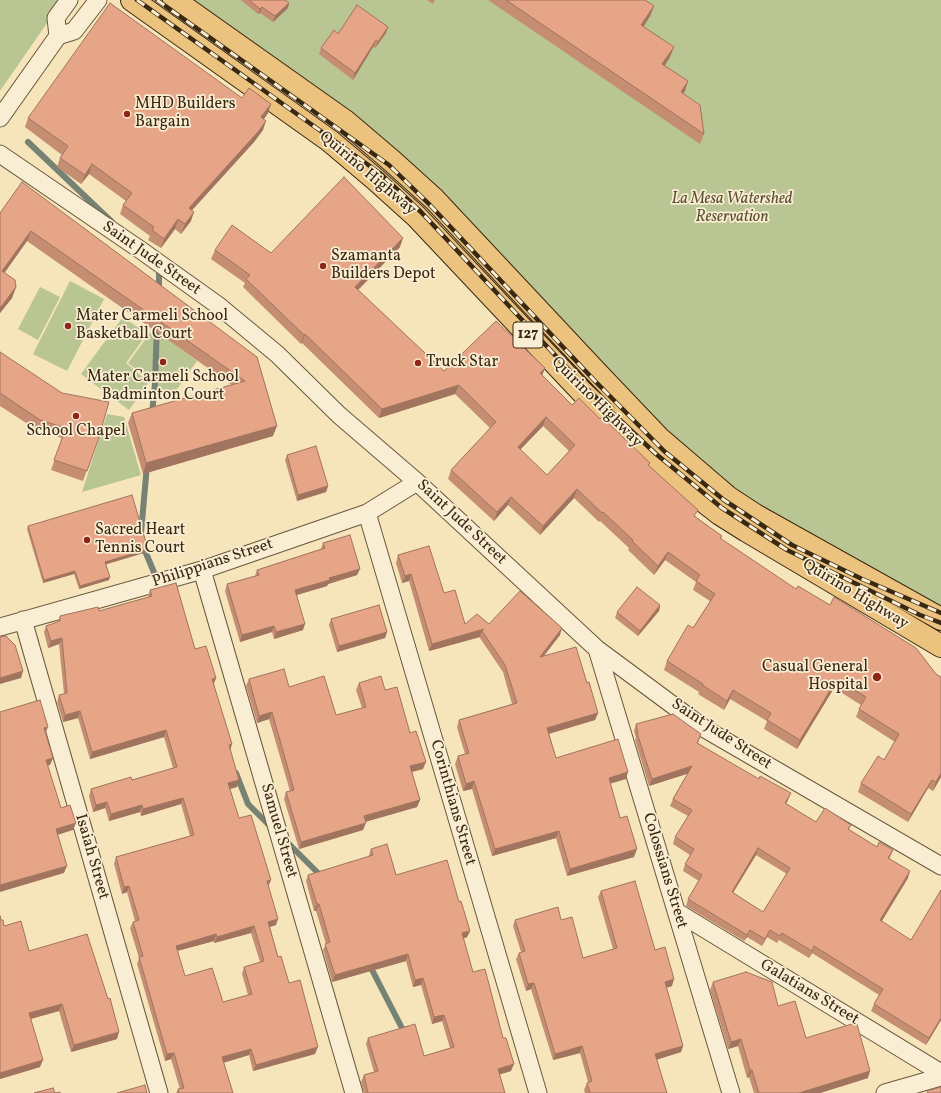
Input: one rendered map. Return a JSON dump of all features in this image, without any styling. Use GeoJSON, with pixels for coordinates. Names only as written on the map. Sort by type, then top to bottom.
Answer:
{"type":"FeatureCollection","features":[{"type":"Feature","properties":{"kind":"main road","name":"Quirino Highway"},"geometry":{"type":"LineString","coordinates":[[132,0],[330,141],[375,179],[416,216],[582,392],[651,457],[689,490],[720,514],[747,532],[941,646]]}},
{"type":"Feature","properties":{"kind":"main road","name":"Quirino Highway"},"geometry":{"type":"LineString","coordinates":[[174,0],[345,121],[392,161],[434,199],[659,438],[729,498],[941,619]]}},
{"type":"Feature","properties":{"kind":"street"},"geometry":{"type":"LineString","coordinates":[[58,36],[56,18],[69,0]]}},
{"type":"Feature","properties":{"kind":"street"},"geometry":{"type":"LineString","coordinates":[[0,118],[58,36],[74,31],[98,0]]}},
{"type":"Feature","properties":{"kind":"street","name":"Saint Jude Street"},"geometry":{"type":"LineString","coordinates":[[0,154],[142,251],[218,306],[277,354],[339,415],[417,482],[597,649],[705,729],[941,866]]}},
{"type":"Feature","properties":{"kind":"street","name":"Philippians Street"},"geometry":{"type":"LineString","coordinates":[[0,627],[202,570],[367,513],[417,482]]}},
{"type":"Feature","properties":{"kind":"street","name":"Corinthians Street"},"geometry":{"type":"LineString","coordinates":[[367,513],[538,1093]]}},
{"type":"Feature","properties":{"kind":"street","name":"Samuel Street"},"geometry":{"type":"LineString","coordinates":[[202,570],[354,1093]]}},
{"type":"Feature","properties":{"kind":"street","name":"Isaiah Street"},"geometry":{"type":"LineString","coordinates":[[23,620],[159,1093]]}},
{"type":"Feature","properties":{"kind":"street","name":"Colossians Street"},"geometry":{"type":"LineString","coordinates":[[597,649],[731,1093]]}},
{"type":"Feature","properties":{"kind":"street","name":"Galatians Street"},"geometry":{"type":"LineString","coordinates":[[677,912],[941,1073]]}},
{"type":"Feature","properties":{"kind":"street"},"geometry":{"type":"LineString","coordinates":[[885,1093],[941,1077]]}},
{"type":"Feature","properties":{"kind":"green space"},"geometry":{"type":"Polygon","coordinates":[[[0,0],[63,0],[0,91],[0,0]]]}},
{"type":"Feature","properties":{"kind":"green space","name":"La Mesa Watershed Reservation"},"geometry":{"type":"Polygon","coordinates":[[[174,0],[941,0],[941,619],[729,498],[434,199],[174,0]]]}},
{"type":"Feature","properties":{"kind":"green space","name":"Mater Carmeli School Basketball Court"},"geometry":{"type":"Polygon","coordinates":[[[70,281],[104,299],[67,371],[33,354],[70,281]]]}},
{"type":"Feature","properties":{"kind":"green space"},"geometry":{"type":"Polygon","coordinates":[[[40,287],[60,297],[38,340],[18,329],[40,287]]]}},
{"type":"Feature","properties":{"kind":"green space"},"geometry":{"type":"Polygon","coordinates":[[[123,317],[147,334],[126,363],[149,382],[129,410],[81,374],[123,317]]]}},
{"type":"Feature","properties":{"kind":"green space","name":"Mater Carmeli School Badminton Court"},"geometry":{"type":"Polygon","coordinates":[[[153,329],[197,361],[172,396],[128,363],[153,329]]]}},
{"type":"Feature","properties":{"kind":"green space"},"geometry":{"type":"Polygon","coordinates":[[[107,414],[124,417],[141,475],[82,492],[107,414]]]}},
{"type":"Feature","properties":{"kind":"building"},"geometry":{"type":"Polygon","coordinates":[[[249,0],[285,0],[289,3],[275,16],[262,7],[260,9],[249,0]]]}},
{"type":"Feature","properties":{"kind":"building"},"geometry":{"type":"Polygon","coordinates":[[[506,0],[645,0],[654,6],[641,25],[674,47],[662,64],[688,81],[681,92],[700,105],[704,134],[506,0]]]}},
{"type":"Feature","properties":{"kind":"building","name":"MHD Builders Bargain"},"geometry":{"type":"Polygon","coordinates":[[[110,3],[242,98],[249,88],[271,104],[261,117],[266,121],[258,132],[189,208],[194,212],[185,224],[178,219],[164,239],[152,230],[154,227],[123,205],[132,193],[92,164],[85,175],[60,158],[68,146],[28,118],[110,3]]]}},
{"type":"Feature","properties":{"kind":"building"},"geometry":{"type":"Polygon","coordinates":[[[357,5],[388,27],[378,42],[376,40],[355,73],[321,48],[334,30],[338,34],[357,5]]]}},
{"type":"Feature","properties":{"kind":"building"},"geometry":{"type":"Polygon","coordinates":[[[344,177],[403,238],[355,287],[444,371],[496,321],[545,368],[540,373],[572,405],[579,398],[600,419],[602,417],[650,463],[648,465],[698,510],[694,516],[722,536],[720,538],[796,589],[798,586],[830,605],[834,597],[916,648],[936,674],[941,677],[941,773],[936,782],[932,780],[911,814],[861,783],[878,756],[884,760],[899,734],[859,709],[866,697],[837,679],[800,740],[767,720],[771,713],[733,690],[727,701],[667,661],[688,625],[693,628],[715,594],[696,581],[700,575],[668,552],[658,566],[632,541],[633,540],[577,489],[543,526],[511,497],[497,512],[451,470],[496,422],[459,385],[382,409],[246,279],[250,275],[215,250],[232,225],[271,253],[344,177]],[[546,417],[518,447],[547,475],[575,445],[546,417]]]}},
{"type":"Feature","properties":{"kind":"building"},"geometry":{"type":"Polygon","coordinates":[[[22,182],[257,357],[277,426],[146,463],[132,413],[245,381],[31,231],[2,271],[15,280],[16,287],[0,307],[0,213],[22,182]]]}},
{"type":"Feature","properties":{"kind":"building"},"geometry":{"type":"Polygon","coordinates":[[[0,352],[62,393],[109,402],[87,471],[54,460],[66,428],[40,420],[0,393],[0,352]]]}},
{"type":"Feature","properties":{"kind":"building"},"geometry":{"type":"Polygon","coordinates":[[[316,446],[328,486],[298,495],[287,455],[316,446]]]}},
{"type":"Feature","properties":{"kind":"building","name":"Sacred Heart Tennis Court"},"geometry":{"type":"Polygon","coordinates":[[[132,495],[148,549],[105,562],[110,577],[80,586],[75,571],[44,580],[28,526],[132,495]]]}},
{"type":"Feature","properties":{"kind":"building"},"geometry":{"type":"Polygon","coordinates":[[[350,535],[360,569],[329,578],[330,580],[295,590],[305,624],[276,632],[274,626],[242,635],[227,584],[259,575],[257,570],[325,548],[323,543],[350,535]]]}},
{"type":"Feature","properties":{"kind":"building"},"geometry":{"type":"Polygon","coordinates":[[[429,546],[444,593],[455,590],[465,624],[477,614],[489,624],[520,591],[562,628],[540,657],[576,647],[587,683],[589,682],[598,713],[547,728],[556,758],[618,739],[628,772],[609,778],[620,818],[627,816],[637,849],[570,869],[559,831],[495,849],[474,781],[466,784],[458,756],[469,753],[459,720],[517,703],[505,665],[482,631],[484,629],[432,644],[411,574],[405,576],[398,555],[429,546]]]}},
{"type":"Feature","properties":{"kind":"building"},"geometry":{"type":"Polygon","coordinates":[[[176,583],[195,649],[206,646],[216,678],[212,679],[232,744],[229,745],[239,780],[228,783],[239,818],[251,815],[271,880],[267,881],[278,919],[268,922],[278,957],[281,956],[289,983],[300,980],[318,1047],[256,1065],[251,1049],[222,1057],[233,1093],[179,1093],[178,1089],[184,1088],[174,1053],[167,1054],[139,957],[143,956],[133,922],[139,920],[129,886],[124,887],[116,857],[194,835],[183,798],[143,809],[142,805],[111,814],[107,802],[96,805],[91,789],[131,777],[132,780],[177,767],[166,730],[92,752],[80,711],[65,715],[59,695],[67,693],[62,638],[51,641],[46,626],[60,621],[60,616],[98,607],[99,611],[152,596],[150,590],[176,583]],[[254,926],[217,937],[216,934],[176,946],[185,976],[212,968],[223,1002],[252,994],[244,967],[264,961],[254,926]]]}},
{"type":"Feature","properties":{"kind":"building"},"geometry":{"type":"Polygon","coordinates":[[[637,587],[660,605],[640,631],[617,612],[637,587]]]}},
{"type":"Feature","properties":{"kind":"building"},"geometry":{"type":"Polygon","coordinates":[[[379,605],[387,632],[339,646],[331,619],[379,605]]]}},
{"type":"Feature","properties":{"kind":"building"},"geometry":{"type":"Polygon","coordinates":[[[6,636],[15,645],[23,671],[0,678],[0,637],[6,636]]]}},
{"type":"Feature","properties":{"kind":"building"},"geometry":{"type":"Polygon","coordinates":[[[284,669],[289,687],[324,676],[336,715],[366,707],[359,683],[381,676],[385,690],[397,687],[410,733],[416,731],[426,762],[410,766],[420,800],[364,816],[366,823],[301,842],[286,792],[294,790],[272,712],[259,716],[249,679],[284,669]]]}},
{"type":"Feature","properties":{"kind":"building"},"geometry":{"type":"Polygon","coordinates":[[[40,700],[48,727],[44,728],[53,758],[46,760],[61,808],[70,805],[76,823],[56,829],[67,866],[0,885],[0,712],[40,700]]]}},
{"type":"Feature","properties":{"kind":"building"},"geometry":{"type":"Polygon","coordinates":[[[673,714],[701,734],[697,743],[759,779],[760,776],[791,793],[785,803],[816,822],[825,808],[851,825],[848,829],[877,847],[879,842],[893,850],[888,858],[910,871],[880,920],[911,940],[941,890],[941,1018],[929,1038],[874,1004],[883,989],[814,946],[812,951],[782,933],[780,936],[770,930],[765,939],[750,930],[747,935],[688,899],[702,875],[685,864],[694,849],[675,837],[692,810],[673,799],[692,766],[652,779],[637,733],[636,724],[673,714]],[[758,848],[732,892],[763,912],[790,868],[758,848]]]}},
{"type":"Feature","properties":{"kind":"building"},"geometry":{"type":"Polygon","coordinates":[[[387,844],[396,875],[447,860],[459,902],[461,901],[470,931],[462,933],[473,972],[485,969],[503,1038],[506,1038],[514,1064],[498,1069],[505,1093],[368,1093],[364,1075],[378,1071],[368,1038],[415,1024],[424,1056],[454,1047],[444,1015],[434,1017],[423,978],[415,980],[408,954],[335,975],[325,944],[330,942],[319,904],[317,904],[308,875],[373,855],[371,849],[387,844]]]}},
{"type":"Feature","properties":{"kind":"building"},"geometry":{"type":"Polygon","coordinates":[[[635,881],[655,950],[665,947],[674,979],[665,982],[683,1046],[655,1054],[667,1093],[590,1093],[587,1083],[592,1081],[582,1046],[555,1054],[534,983],[528,984],[519,953],[525,951],[515,920],[558,907],[561,920],[572,917],[583,958],[617,948],[601,891],[635,881]]]}},
{"type":"Feature","properties":{"kind":"building"},"geometry":{"type":"Polygon","coordinates":[[[0,916],[1,920],[3,920],[4,926],[21,921],[29,951],[87,934],[108,999],[110,998],[119,1032],[74,1045],[62,1004],[29,1013],[43,1060],[0,1073],[0,916]]]}},
{"type":"Feature","properties":{"kind":"building"},"geometry":{"type":"Polygon","coordinates":[[[746,972],[772,982],[778,1006],[795,1001],[806,1038],[855,1023],[857,1024],[870,1071],[799,1093],[759,1093],[752,1070],[750,1070],[741,1039],[731,1042],[713,982],[746,972]]]}},
{"type":"Feature","properties":{"kind":"building"},"geometry":{"type":"Polygon","coordinates":[[[145,1085],[147,1093],[117,1093],[145,1085]]]}},
{"type":"Feature","properties":{"kind":"building"},"geometry":{"type":"Polygon","coordinates":[[[941,1087],[941,1093],[928,1093],[927,1091],[941,1087]]]}},
{"type":"Feature","properties":{"kind":"building"},"geometry":{"type":"Polygon","coordinates":[[[53,1088],[55,1093],[34,1093],[53,1088]]]}},
{"type":"Feature","properties":{"kind":"waterway"},"geometry":{"type":"LineString","coordinates":[[28,142],[112,222]]}},
{"type":"Feature","properties":{"kind":"waterway"},"geometry":{"type":"LineString","coordinates":[[158,268],[159,292]]}},
{"type":"Feature","properties":{"kind":"waterway"},"geometry":{"type":"LineString","coordinates":[[152,414],[155,383],[157,325]]}},
{"type":"Feature","properties":{"kind":"waterway"},"geometry":{"type":"LineString","coordinates":[[141,533],[147,465]]}},
{"type":"Feature","properties":{"kind":"waterway"},"geometry":{"type":"LineString","coordinates":[[143,546],[158,582]]}},
{"type":"Feature","properties":{"kind":"waterway"},"geometry":{"type":"LineString","coordinates":[[236,773],[248,804],[272,828]]}},
{"type":"Feature","properties":{"kind":"waterway"},"geometry":{"type":"LineString","coordinates":[[286,841],[322,877]]}},
{"type":"Feature","properties":{"kind":"waterway"},"geometry":{"type":"LineString","coordinates":[[369,964],[405,1034]]}},
{"type":"Feature","properties":{"kind":"railway"},"geometry":{"type":"LineString","coordinates":[[137,0],[381,174],[421,212],[585,387],[656,454],[722,508],[787,550],[920,615],[941,623]]}},
{"type":"Feature","properties":{"kind":"railway"},"geometry":{"type":"LineString","coordinates":[[157,0],[389,165],[429,204],[593,379],[664,451],[724,500],[792,545],[862,579],[941,613]]}},
{"type":"Feature","properties":{"kind":"place","name":"MHD Builders Bargain"},"geometry":{"type":"Point","coordinates":[127,114]}},
{"type":"Feature","properties":{"kind":"place","name":"Szamanta Builders Depot"},"geometry":{"type":"Point","coordinates":[323,266]}},
{"type":"Feature","properties":{"kind":"place","name":"Mater Carmeli School Basketball Court"},"geometry":{"type":"Point","coordinates":[68,326]}},
{"type":"Feature","properties":{"kind":"place","name":"Mater Carmeli School Badminton Court"},"geometry":{"type":"Point","coordinates":[163,362]}},
{"type":"Feature","properties":{"kind":"place","name":"Truck Star"},"geometry":{"type":"Point","coordinates":[418,363]}},
{"type":"Feature","properties":{"kind":"place","name":"School Chapel"},"geometry":{"type":"Point","coordinates":[76,416]}},
{"type":"Feature","properties":{"kind":"place","name":"Sacred Heart Tennis Court"},"geometry":{"type":"Point","coordinates":[87,540]}},
{"type":"Feature","properties":{"kind":"place","name":"Casual General Hospital"},"geometry":{"type":"Point","coordinates":[877,677]}}]}
